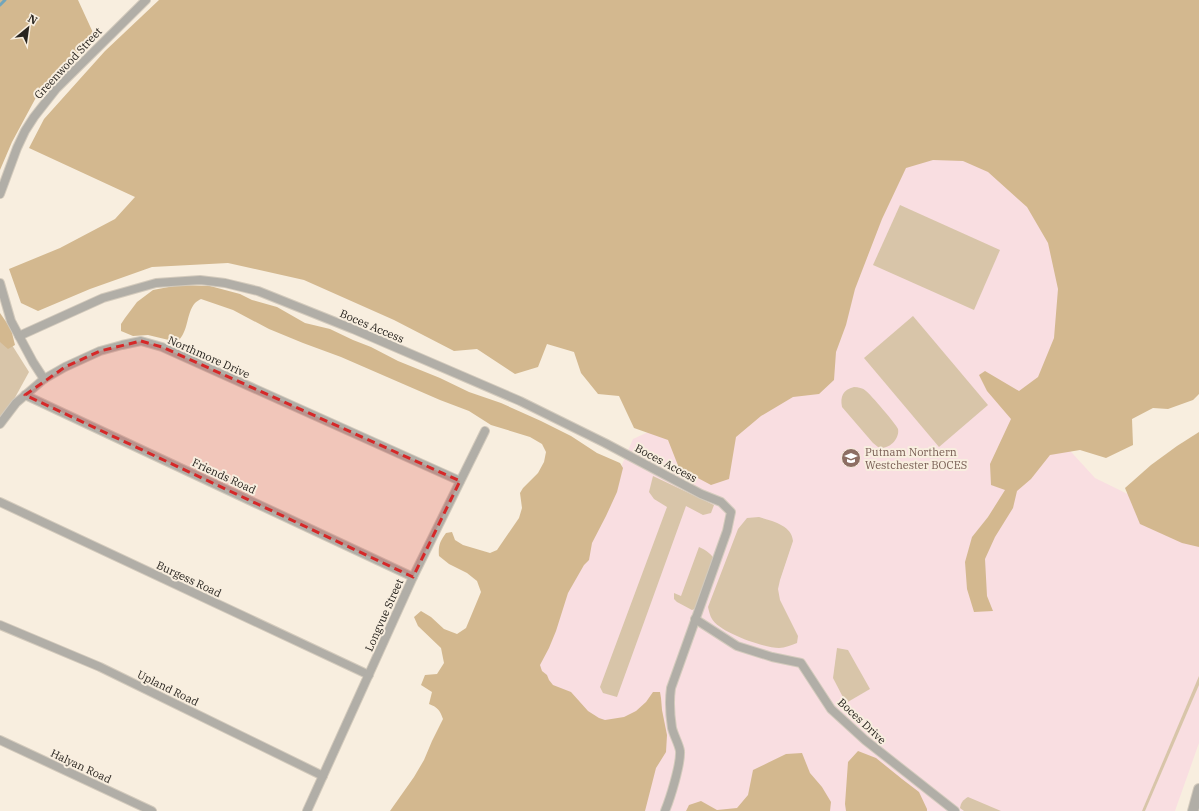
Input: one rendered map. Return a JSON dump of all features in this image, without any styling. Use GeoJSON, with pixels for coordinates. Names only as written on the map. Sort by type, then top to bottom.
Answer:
{"type":"FeatureCollection","features":[{"type":"Feature","properties":{"kind":"street","name":"Greenwood Street"},"geometry":{"type":"LineString","coordinates":[[0,194],[17,148],[34,117],[56,88],[146,0]]}},
{"type":"Feature","properties":{"kind":"street","name":"Boces Access"},"geometry":{"type":"LineString","coordinates":[[19,336],[103,298],[156,283],[200,280],[225,282],[258,291],[331,320],[520,401],[701,494],[721,502],[731,512],[727,531],[695,619]]}},
{"type":"Feature","properties":{"kind":"street"},"geometry":{"type":"LineString","coordinates":[[0,283],[11,321],[44,379]]}},
{"type":"Feature","properties":{"kind":"street","name":"Northmore Drive"},"geometry":{"type":"LineString","coordinates":[[0,424],[16,403],[44,379],[65,367],[100,351],[122,344],[141,341],[162,347],[460,481]]}},
{"type":"Feature","properties":{"kind":"street","name":"Friends Road"},"geometry":{"type":"LineString","coordinates":[[25,395],[413,577]]}},
{"type":"Feature","properties":{"kind":"street","name":"Longvue Street"},"geometry":{"type":"LineString","coordinates":[[307,811],[413,577],[485,431]]}},
{"type":"Feature","properties":{"kind":"street","name":"Burgess Road"},"geometry":{"type":"LineString","coordinates":[[0,502],[369,675]]}},
{"type":"Feature","properties":{"kind":"street"},"geometry":{"type":"LineString","coordinates":[[665,811],[670,799],[680,759],[680,751],[672,729],[669,700],[671,688],[695,619]]}},
{"type":"Feature","properties":{"kind":"street","name":"Boces Drive"},"geometry":{"type":"LineString","coordinates":[[695,619],[737,646],[772,657],[801,663],[831,709],[865,740],[955,811]]}},
{"type":"Feature","properties":{"kind":"street","name":"Upland Road"},"geometry":{"type":"LineString","coordinates":[[0,625],[100,667],[323,776]]}},
{"type":"Feature","properties":{"kind":"street","name":"Halyan Road"},"geometry":{"type":"LineString","coordinates":[[0,740],[152,811]]}},
{"type":"Feature","properties":{"kind":"street"},"geometry":{"type":"LineString","coordinates":[[1193,811],[1199,789]]}},
{"type":"Feature","properties":{"kind":"highlighted area"},"geometry":{"type":"Polygon","coordinates":[[[141,341],[162,347],[460,481],[413,577],[25,395],[65,367],[100,351],[141,341]]]}},
{"type":"Feature","properties":{"kind":"shaded area"},"geometry":{"type":"Polygon","coordinates":[[[0,0],[78,0],[95,37],[40,90],[12,142],[0,170],[0,0]]]}},
{"type":"Feature","properties":{"kind":"shaded area"},"geometry":{"type":"Polygon","coordinates":[[[159,0],[1199,0],[1199,394],[1193,400],[1168,409],[1153,408],[1132,419],[1133,445],[1106,458],[1080,450],[1050,455],[1031,479],[1017,491],[1013,508],[995,537],[985,559],[987,596],[993,611],[974,612],[967,589],[965,562],[972,537],[988,517],[1005,490],[991,485],[990,464],[1011,419],[987,391],[979,375],[985,371],[1019,391],[1038,377],[1054,338],[1058,289],[1048,243],[1027,207],[988,172],[963,161],[933,160],[906,168],[882,219],[855,289],[846,325],[836,352],[834,380],[819,394],[793,397],[761,416],[736,437],[729,479],[711,485],[679,468],[668,440],[634,428],[619,396],[598,394],[581,373],[574,352],[547,344],[538,367],[515,374],[477,349],[454,351],[394,320],[304,280],[228,263],[152,267],[90,289],[38,311],[21,303],[9,269],[60,248],[115,219],[135,197],[29,148],[44,119],[105,51],[159,0]]]}},
{"type":"Feature","properties":{"kind":"shaded area","name":"Putnam Northern Westchester BOCES"},"geometry":{"type":"Polygon","coordinates":[[[914,96],[1108,252],[1041,419],[1095,478],[1199,529],[1199,743],[1175,811],[634,811],[525,690],[633,439],[819,353],[914,96]]]}},
{"type":"Feature","properties":{"kind":"shaded area"},"geometry":{"type":"Polygon","coordinates":[[[900,205],[1000,250],[974,310],[873,265],[900,205]]]}},
{"type":"Feature","properties":{"kind":"shaded area"},"geometry":{"type":"Polygon","coordinates":[[[179,285],[210,286],[240,294],[252,300],[277,307],[305,323],[330,329],[469,392],[501,403],[541,421],[571,436],[597,453],[620,463],[623,468],[617,492],[592,543],[589,560],[584,565],[568,593],[556,631],[540,665],[542,671],[547,675],[553,685],[571,692],[588,711],[605,720],[624,717],[636,711],[646,702],[653,692],[660,692],[667,735],[666,752],[656,768],[645,811],[390,811],[424,760],[443,719],[438,709],[429,704],[432,692],[421,685],[425,675],[437,674],[444,663],[441,648],[418,626],[414,617],[421,611],[431,617],[444,629],[457,634],[466,628],[481,592],[477,581],[439,556],[439,546],[441,541],[446,533],[452,532],[455,540],[463,545],[490,553],[497,550],[519,518],[522,508],[520,493],[538,473],[544,462],[546,452],[542,444],[530,437],[491,425],[469,411],[341,357],[269,329],[233,310],[201,299],[192,307],[184,333],[177,342],[148,335],[133,336],[121,331],[121,324],[137,302],[153,290],[179,285]]]}},
{"type":"Feature","properties":{"kind":"shaded area"},"geometry":{"type":"Polygon","coordinates":[[[0,313],[11,329],[15,345],[8,349],[0,342],[0,313]]]}},
{"type":"Feature","properties":{"kind":"shaded area"},"geometry":{"type":"Polygon","coordinates":[[[913,316],[988,405],[939,447],[864,358],[913,316]]]}},
{"type":"Feature","properties":{"kind":"shaded area"},"geometry":{"type":"Polygon","coordinates":[[[0,326],[29,372],[0,425],[0,326]]]}},
{"type":"Feature","properties":{"kind":"shaded area"},"geometry":{"type":"Polygon","coordinates":[[[854,387],[859,387],[865,390],[898,429],[897,437],[889,446],[882,448],[873,443],[842,407],[841,400],[843,394],[847,390],[854,387]]]}},
{"type":"Feature","properties":{"kind":"shaded area"},"geometry":{"type":"Polygon","coordinates":[[[1199,432],[1199,547],[1182,543],[1140,524],[1125,488],[1151,465],[1199,432]]]}},
{"type":"Feature","properties":{"kind":"shaded area"},"geometry":{"type":"Polygon","coordinates":[[[653,476],[714,505],[711,513],[703,515],[686,506],[617,697],[603,693],[600,687],[667,507],[654,499],[649,492],[653,476]]]}},
{"type":"Feature","properties":{"kind":"shaded area"},"geometry":{"type":"Polygon","coordinates":[[[759,517],[785,527],[792,536],[793,541],[778,589],[780,600],[798,636],[797,643],[784,648],[763,645],[732,634],[716,624],[711,618],[708,607],[738,529],[747,518],[759,517]]]}},
{"type":"Feature","properties":{"kind":"shaded area"},"geometry":{"type":"Polygon","coordinates":[[[699,547],[709,553],[716,562],[697,608],[692,610],[677,602],[674,599],[674,593],[681,596],[699,547]]]}},
{"type":"Feature","properties":{"kind":"shaded area"},"geometry":{"type":"Polygon","coordinates":[[[837,648],[848,650],[870,689],[846,703],[833,678],[837,648]]]}},
{"type":"Feature","properties":{"kind":"shaded area"},"geometry":{"type":"Polygon","coordinates":[[[1199,676],[1199,685],[1145,811],[1142,811],[1199,676]]]}},
{"type":"Feature","properties":{"kind":"shaded area"},"geometry":{"type":"Polygon","coordinates":[[[858,751],[876,758],[919,792],[927,811],[846,811],[845,804],[848,762],[858,751]]]}},
{"type":"Feature","properties":{"kind":"shaded area"},"geometry":{"type":"Polygon","coordinates":[[[802,753],[810,773],[822,787],[831,802],[830,811],[686,811],[689,805],[701,801],[717,810],[737,808],[748,795],[753,770],[786,754],[802,753]]]}},
{"type":"Feature","properties":{"kind":"shaded area"},"geometry":{"type":"Polygon","coordinates":[[[968,797],[1001,811],[964,811],[960,808],[960,806],[962,801],[968,797]]]}},
{"type":"Feature","properties":{"kind":"waterway"},"geometry":{"type":"LineString","coordinates":[[0,5],[5,0]]}},
{"type":"Feature","properties":{"kind":"place","name":"Putnam Northern Westchester BOCES"},"geometry":{"type":"Point","coordinates":[851,458]}}]}
